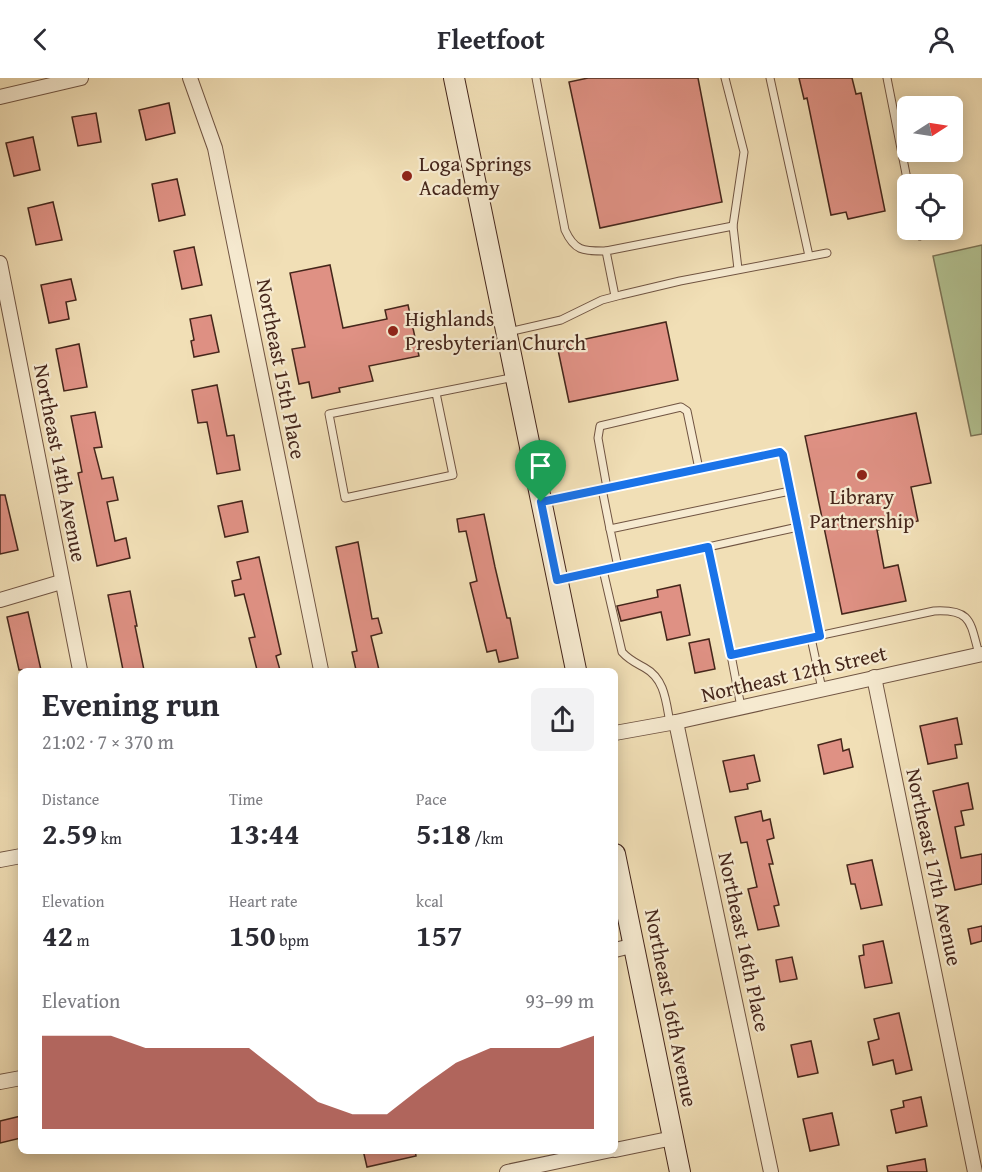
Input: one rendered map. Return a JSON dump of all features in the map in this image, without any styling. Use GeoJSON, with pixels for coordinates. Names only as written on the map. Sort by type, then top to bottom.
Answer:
{"type":"FeatureCollection","features":[{"type":"Feature","properties":{"kind":"street"},"geometry":{"type":"LineString","coordinates":[[0,97],[81,78]]}},
{"type":"Feature","properties":{"kind":"street","name":"Northeast 15th Place"},"geometry":{"type":"LineString","coordinates":[[190,78],[215,148],[321,668]]}},
{"type":"Feature","properties":{"kind":"street"},"geometry":{"type":"LineString","coordinates":[[454,78],[576,668]]}},
{"type":"Feature","properties":{"kind":"street","name":"Northeast 14th Avenue"},"geometry":{"type":"LineString","coordinates":[[0,263],[80,668]]}},
{"type":"Feature","properties":{"kind":"street"},"geometry":{"type":"LineString","coordinates":[[0,600],[61,582]]}},
{"type":"Feature","properties":{"kind":"street","name":"Northeast 12th Street"},"geometry":{"type":"LineString","coordinates":[[618,732],[981,654]]}},
{"type":"Feature","properties":{"kind":"street","name":"Northeast 17th Avenue"},"geometry":{"type":"LineString","coordinates":[[874,677],[975,1172]]}},
{"type":"Feature","properties":{"kind":"street","name":"Northeast 16th Place"},"geometry":{"type":"LineString","coordinates":[[673,722],[771,1172]]}},
{"type":"Feature","properties":{"kind":"street"},"geometry":{"type":"LineString","coordinates":[[0,860],[18,857]]}},
{"type":"Feature","properties":{"kind":"street","name":"Northeast 16th Avenue"},"geometry":{"type":"LineString","coordinates":[[618,868],[680,1172]]}},
{"type":"Feature","properties":{"kind":"street"},"geometry":{"type":"LineString","coordinates":[[618,949],[634,945]]}},
{"type":"Feature","properties":{"kind":"street"},"geometry":{"type":"LineString","coordinates":[[0,1082],[18,1079]]}},
{"type":"Feature","properties":{"kind":"street"},"geometry":{"type":"LineString","coordinates":[[618,1149],[673,1138]]}},
{"type":"Feature","properties":{"kind":"street"},"geometry":{"type":"LineString","coordinates":[[507,1172],[591,1154]]}},
{"type":"Feature","properties":{"kind":"lane"},"geometry":{"type":"LineString","coordinates":[[536,78],[565,230],[569,240],[585,251],[606,251],[733,226]]}},
{"type":"Feature","properties":{"kind":"lane"},"geometry":{"type":"LineString","coordinates":[[725,78],[744,153],[733,226],[738,269]]}},
{"type":"Feature","properties":{"kind":"lane"},"geometry":{"type":"LineString","coordinates":[[770,78],[808,256]]}},
{"type":"Feature","properties":{"kind":"lane"},"geometry":{"type":"LineString","coordinates":[[887,78],[906,174]]}},
{"type":"Feature","properties":{"kind":"lane"},"geometry":{"type":"LineString","coordinates":[[606,251],[615,296]]}},
{"type":"Feature","properties":{"kind":"lane"},"geometry":{"type":"LineString","coordinates":[[506,332],[561,320],[615,296],[738,269],[827,253]]}},
{"type":"Feature","properties":{"kind":"lane"},"geometry":{"type":"LineString","coordinates":[[436,393],[453,475],[345,498],[329,414],[515,377]]}},
{"type":"Feature","properties":{"kind":"lane"},"geometry":{"type":"LineString","coordinates":[[618,567],[604,489],[598,438],[600,426],[681,407],[687,411],[699,469]]}},
{"type":"Feature","properties":{"kind":"lane"},"geometry":{"type":"LineString","coordinates":[[541,502],[780,452],[783,455],[820,636]]}},
{"type":"Feature","properties":{"kind":"lane"},"geometry":{"type":"LineString","coordinates":[[610,529],[790,491]]}},
{"type":"Feature","properties":{"kind":"lane"},"geometry":{"type":"LineString","coordinates":[[557,580],[798,527]]}},
{"type":"Feature","properties":{"kind":"lane"},"geometry":{"type":"LineString","coordinates":[[708,547],[741,707]]}},
{"type":"Feature","properties":{"kind":"lane"},"geometry":{"type":"LineString","coordinates":[[603,570],[622,652],[628,659],[657,675],[673,722]]}},
{"type":"Feature","properties":{"kind":"lane"},"geometry":{"type":"LineString","coordinates":[[731,655],[934,611],[951,610],[965,616],[970,623],[981,654]]}},
{"type":"Feature","properties":{"kind":"lane"},"geometry":{"type":"LineString","coordinates":[[811,638],[822,689]]}},
{"type":"Feature","properties":{"kind":"green space"},"geometry":{"type":"Polygon","coordinates":[[[982,245],[982,434],[971,436],[933,256],[982,245]]]}},
{"type":"Feature","properties":{"kind":"building"},"geometry":{"type":"Polygon","coordinates":[[[588,78],[698,78],[722,202],[600,228],[569,82],[588,78]]]}},
{"type":"Feature","properties":{"kind":"building"},"geometry":{"type":"Polygon","coordinates":[[[799,78],[852,78],[856,94],[861,93],[885,211],[848,219],[846,212],[831,215],[807,98],[804,99],[799,78]]]}},
{"type":"Feature","properties":{"kind":"building"},"geometry":{"type":"Polygon","coordinates":[[[169,103],[175,133],[146,140],[139,110],[169,103]]]}},
{"type":"Feature","properties":{"kind":"building"},"geometry":{"type":"Polygon","coordinates":[[[96,113],[101,142],[78,146],[72,117],[96,113]]]}},
{"type":"Feature","properties":{"kind":"building"},"geometry":{"type":"Polygon","coordinates":[[[33,137],[40,170],[14,176],[6,143],[33,137]]]}},
{"type":"Feature","properties":{"kind":"building"},"geometry":{"type":"Polygon","coordinates":[[[177,179],[185,215],[159,221],[152,184],[177,179]]]}},
{"type":"Feature","properties":{"kind":"building"},"geometry":{"type":"Polygon","coordinates":[[[53,202],[62,240],[36,245],[28,208],[53,202]]]}},
{"type":"Feature","properties":{"kind":"building"},"geometry":{"type":"Polygon","coordinates":[[[194,247],[202,285],[182,289],[174,251],[194,247]]]}},
{"type":"Feature","properties":{"kind":"building"},"geometry":{"type":"Polygon","coordinates":[[[330,265],[343,328],[387,319],[385,310],[408,305],[419,356],[369,366],[373,381],[339,388],[340,392],[312,398],[309,382],[299,384],[292,349],[305,347],[290,273],[330,265]]]}},
{"type":"Feature","properties":{"kind":"building"},"geometry":{"type":"Polygon","coordinates":[[[71,279],[76,300],[66,302],[69,319],[49,323],[41,285],[71,279]]]}},
{"type":"Feature","properties":{"kind":"building"},"geometry":{"type":"Polygon","coordinates":[[[211,315],[219,352],[194,357],[190,319],[211,315]]]}},
{"type":"Feature","properties":{"kind":"building"},"geometry":{"type":"Polygon","coordinates":[[[666,322],[678,380],[569,402],[557,345],[666,322]]]}},
{"type":"Feature","properties":{"kind":"building"},"geometry":{"type":"Polygon","coordinates":[[[79,344],[87,387],[64,391],[56,349],[79,344]]]}},
{"type":"Feature","properties":{"kind":"building"},"geometry":{"type":"Polygon","coordinates":[[[217,385],[227,436],[234,435],[240,470],[217,474],[207,422],[198,423],[192,390],[217,385]]]}},
{"type":"Feature","properties":{"kind":"building"},"geometry":{"type":"Polygon","coordinates":[[[95,412],[102,447],[94,448],[102,479],[113,477],[118,500],[107,502],[115,541],[126,538],[130,558],[97,566],[78,473],[82,472],[71,416],[95,412]]]}},
{"type":"Feature","properties":{"kind":"building"},"geometry":{"type":"Polygon","coordinates":[[[916,413],[931,483],[911,487],[918,521],[877,530],[884,568],[898,565],[906,601],[842,614],[805,436],[916,413]]]}},
{"type":"Feature","properties":{"kind":"building"},"geometry":{"type":"Polygon","coordinates":[[[0,495],[5,495],[18,550],[0,554],[0,495]]]}},
{"type":"Feature","properties":{"kind":"building"},"geometry":{"type":"Polygon","coordinates":[[[242,501],[248,532],[225,537],[218,506],[242,501]]]}},
{"type":"Feature","properties":{"kind":"building"},"geometry":{"type":"Polygon","coordinates":[[[484,514],[518,658],[499,662],[496,650],[487,652],[470,583],[477,581],[466,531],[459,532],[457,519],[484,514]]]}},
{"type":"Feature","properties":{"kind":"building"},"geometry":{"type":"Polygon","coordinates":[[[358,542],[372,619],[378,618],[382,633],[371,636],[379,668],[356,668],[352,652],[357,651],[336,547],[358,542]]]}},
{"type":"Feature","properties":{"kind":"building"},"geometry":{"type":"Polygon","coordinates":[[[259,557],[281,654],[276,656],[279,668],[256,668],[249,638],[255,637],[244,594],[235,596],[232,581],[241,579],[237,562],[259,557]]]}},
{"type":"Feature","properties":{"kind":"building"},"geometry":{"type":"Polygon","coordinates":[[[680,585],[690,635],[667,640],[661,612],[621,621],[617,606],[658,597],[657,590],[680,585]]]}},
{"type":"Feature","properties":{"kind":"building"},"geometry":{"type":"Polygon","coordinates":[[[130,591],[144,668],[123,668],[108,595],[130,591]]]}},
{"type":"Feature","properties":{"kind":"building"},"geometry":{"type":"Polygon","coordinates":[[[28,612],[41,668],[19,668],[7,617],[28,612]]]}},
{"type":"Feature","properties":{"kind":"building"},"geometry":{"type":"Polygon","coordinates":[[[709,639],[715,669],[695,673],[689,643],[709,639]]]}},
{"type":"Feature","properties":{"kind":"building"},"geometry":{"type":"Polygon","coordinates":[[[957,718],[962,744],[955,745],[957,758],[928,764],[920,726],[957,718]]]}},
{"type":"Feature","properties":{"kind":"building"},"geometry":{"type":"Polygon","coordinates":[[[841,739],[843,751],[849,749],[853,767],[824,774],[818,745],[841,739]]]}},
{"type":"Feature","properties":{"kind":"building"},"geometry":{"type":"Polygon","coordinates":[[[754,755],[760,781],[747,784],[748,789],[730,792],[723,761],[754,755]]]}},
{"type":"Feature","properties":{"kind":"building"},"geometry":{"type":"Polygon","coordinates":[[[968,783],[973,809],[961,811],[964,825],[955,827],[961,858],[982,854],[982,884],[955,890],[933,791],[968,783]]]}},
{"type":"Feature","properties":{"kind":"building"},"geometry":{"type":"Polygon","coordinates":[[[761,811],[763,821],[770,819],[774,838],[767,840],[773,864],[769,864],[779,905],[774,906],[779,926],[758,930],[748,889],[757,887],[747,842],[741,843],[735,817],[761,811]]]}},
{"type":"Feature","properties":{"kind":"building"},"geometry":{"type":"Polygon","coordinates":[[[872,860],[882,905],[861,909],[855,884],[851,884],[847,865],[872,860]]]}},
{"type":"Feature","properties":{"kind":"building"},"geometry":{"type":"Polygon","coordinates":[[[982,926],[982,941],[971,944],[968,929],[982,926]]]}},
{"type":"Feature","properties":{"kind":"building"},"geometry":{"type":"Polygon","coordinates":[[[883,941],[892,983],[865,988],[859,956],[864,955],[863,945],[883,941]]]}},
{"type":"Feature","properties":{"kind":"building"},"geometry":{"type":"Polygon","coordinates":[[[792,957],[797,979],[780,982],[776,960],[792,957]]]}},
{"type":"Feature","properties":{"kind":"building"},"geometry":{"type":"Polygon","coordinates":[[[899,1013],[912,1070],[896,1074],[893,1060],[873,1065],[868,1042],[879,1039],[874,1019],[899,1013]]]}},
{"type":"Feature","properties":{"kind":"building"},"geometry":{"type":"Polygon","coordinates":[[[811,1041],[818,1073],[798,1077],[791,1045],[811,1041]]]}},
{"type":"Feature","properties":{"kind":"building"},"geometry":{"type":"Polygon","coordinates":[[[921,1097],[927,1126],[896,1133],[891,1110],[904,1107],[903,1101],[921,1097]]]}},
{"type":"Feature","properties":{"kind":"building"},"geometry":{"type":"Polygon","coordinates":[[[832,1113],[839,1145],[810,1151],[803,1119],[832,1113]]]}},
{"type":"Feature","properties":{"kind":"building"},"geometry":{"type":"Polygon","coordinates":[[[18,1117],[18,1139],[0,1143],[0,1121],[18,1117]]]}},
{"type":"Feature","properties":{"kind":"building"},"geometry":{"type":"Polygon","coordinates":[[[364,1154],[416,1154],[416,1156],[367,1167],[364,1154]]]}},
{"type":"Feature","properties":{"kind":"building"},"geometry":{"type":"Polygon","coordinates":[[[925,1159],[927,1172],[888,1172],[887,1166],[925,1159]]]}},
{"type":"Feature","properties":{"kind":"place","name":"Loga Springs Academy"},"geometry":{"type":"Point","coordinates":[407,176]}},
{"type":"Feature","properties":{"kind":"place","name":"Highlands Presbyterian Church"},"geometry":{"type":"Point","coordinates":[393,331]}},
{"type":"Feature","properties":{"kind":"place","name":"Library Partnership"},"geometry":{"type":"Point","coordinates":[862,475]}},
{"type":"Feature","properties":{"kind":"route"},"geometry":{"type":"LineString","coordinates":[[780,452],[783,455],[820,636],[731,655],[708,547],[557,580],[541,502],[780,452]]}}]}
